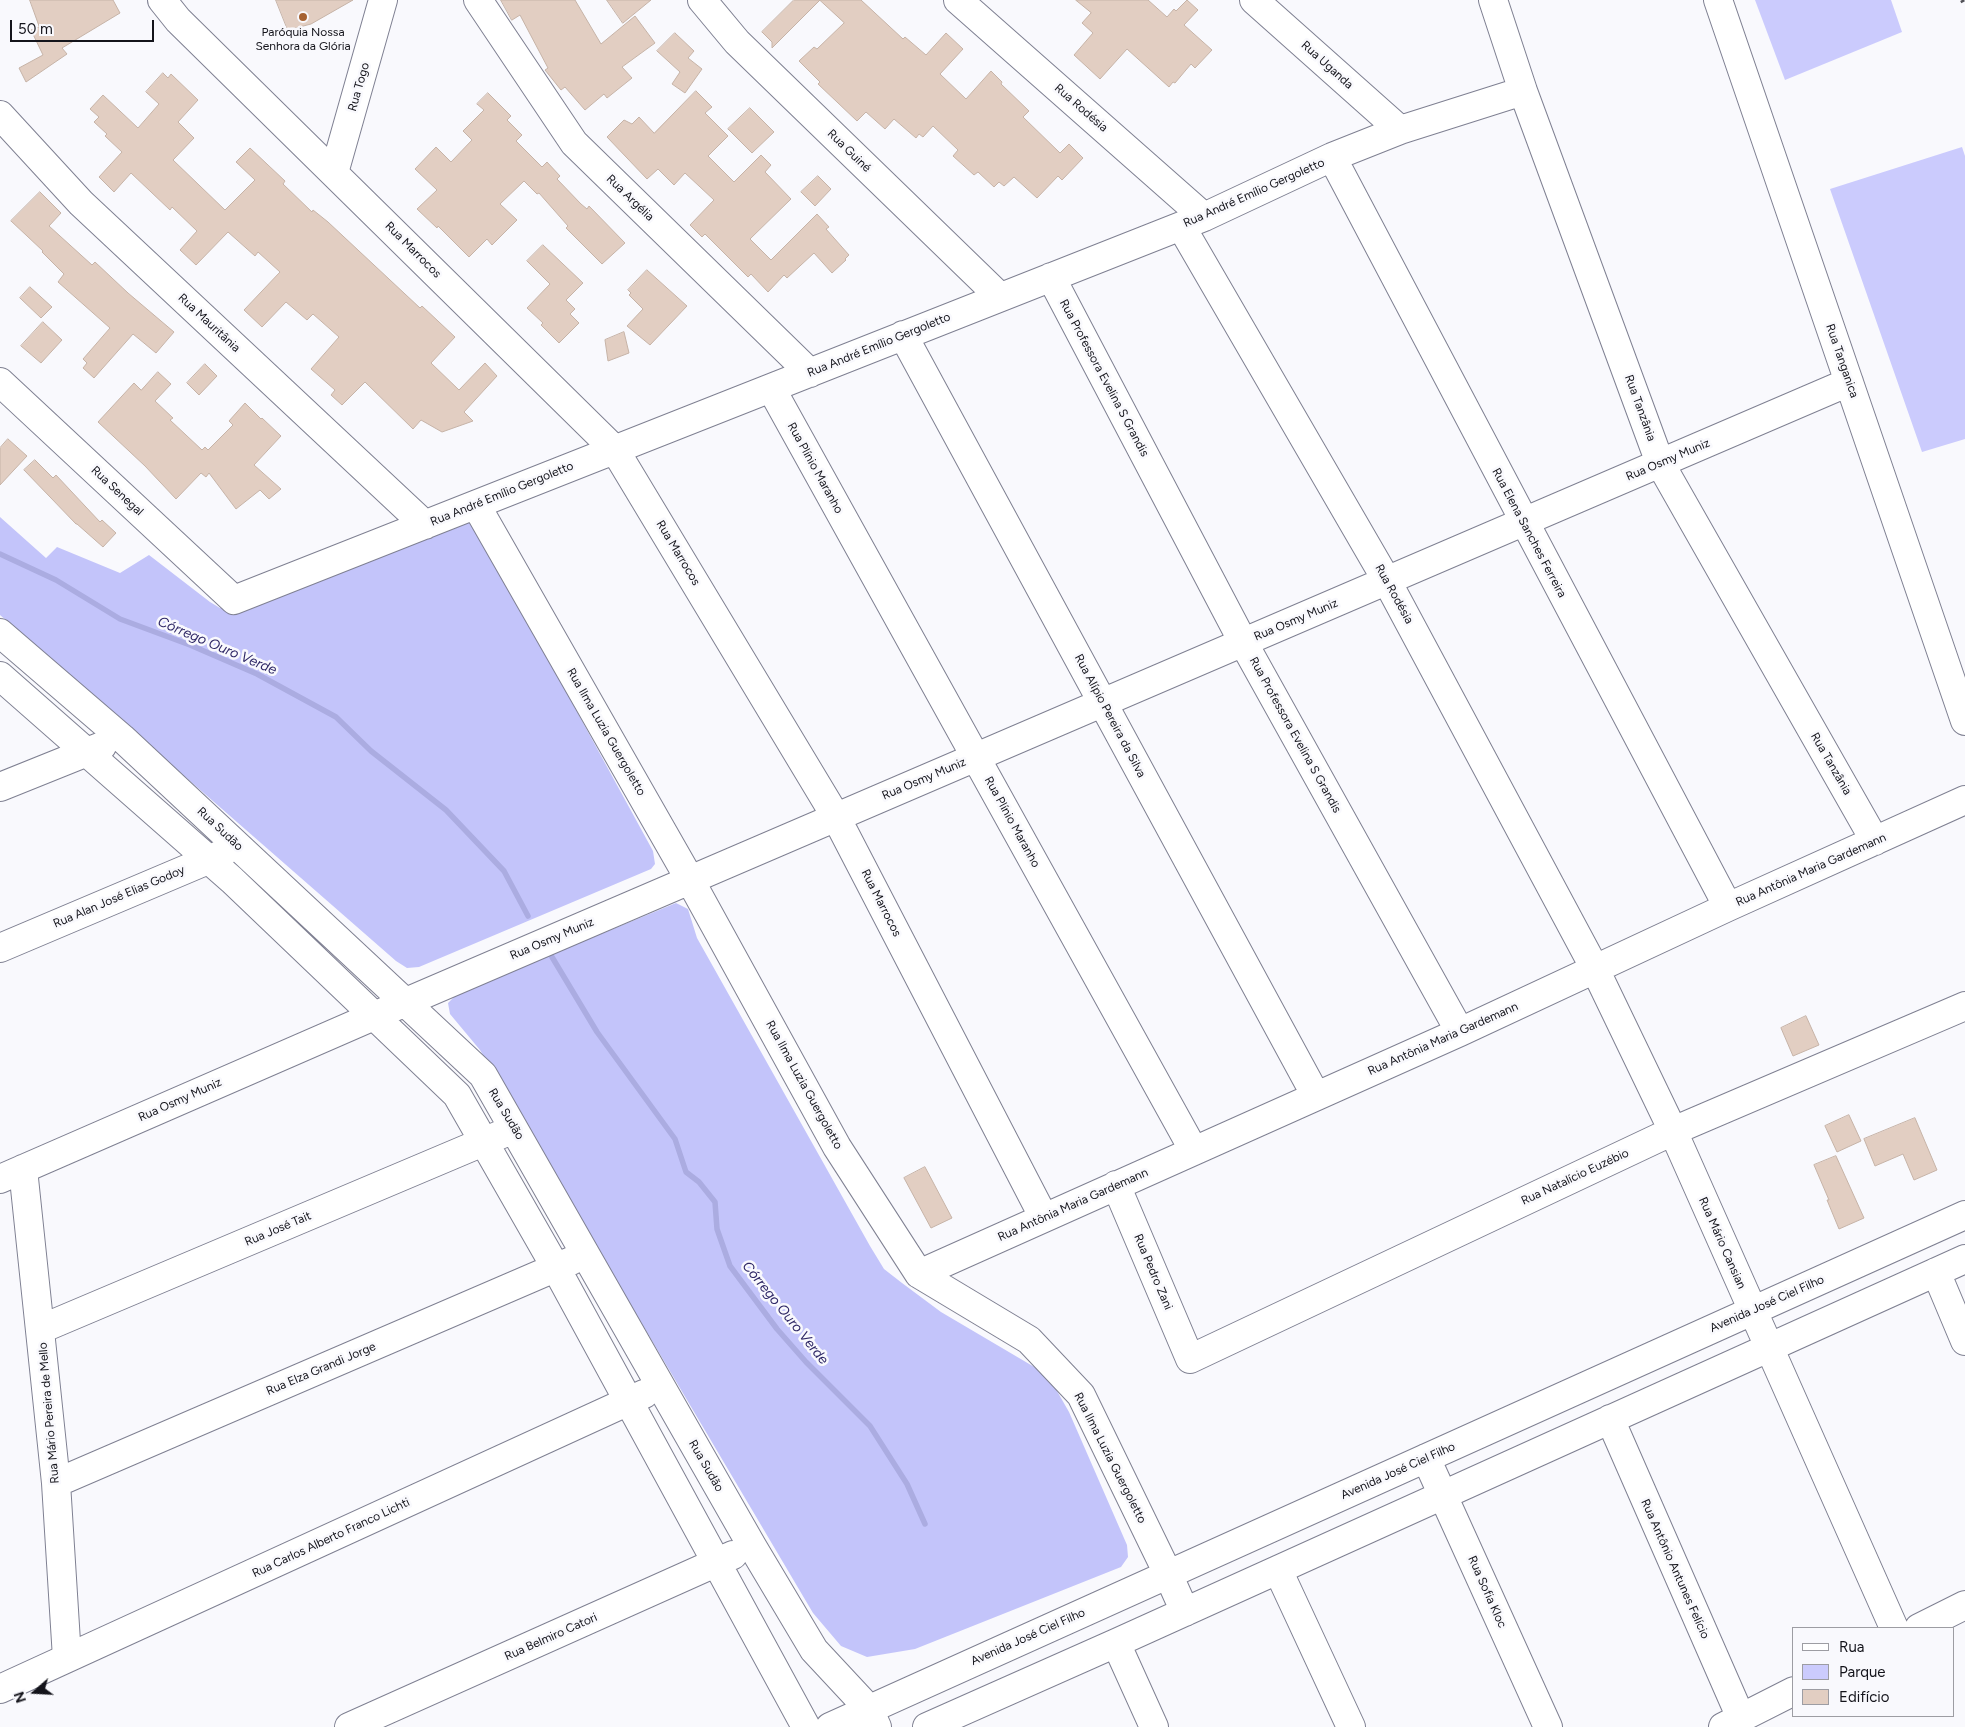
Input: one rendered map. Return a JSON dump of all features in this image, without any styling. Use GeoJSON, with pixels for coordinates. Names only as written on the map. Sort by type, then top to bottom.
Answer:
{"type":"FeatureCollection","features":[{"type":"Feature","properties":{"kind":"street","name":"Rua Marrocos"},"geometry":{"type":"LineString","coordinates":[[162,0],[178,20],[615,450],[836,817],[1044,1218]]}},
{"type":"Feature","properties":{"kind":"street","name":"Rua Togo"},"geometry":{"type":"LineString","coordinates":[[334,173],[383,0]]}},
{"type":"Feature","properties":{"kind":"street","name":"Rua Argélia"},"geometry":{"type":"LineString","coordinates":[[478,0],[574,142],[810,373]]}},
{"type":"Feature","properties":{"kind":"street","name":"Rua Guiné"},"geometry":{"type":"LineString","coordinates":[[702,0],[737,42],[1000,298]]}},
{"type":"Feature","properties":{"kind":"street","name":"Rua Rodésia"},"geometry":{"type":"LineString","coordinates":[[958,0],[1193,221],[1595,969]]}},
{"type":"Feature","properties":{"kind":"street","name":"Rua Uganda"},"geometry":{"type":"LineString","coordinates":[[1254,0],[1400,130]]}},
{"type":"Feature","properties":{"kind":"street","name":"Rua Tanzânia"},"geometry":{"type":"LineString","coordinates":[[1493,0],[1523,91],[1660,463],[1875,841]]}},
{"type":"Feature","properties":{"kind":"street","name":"Rua Tanganica"},"geometry":{"type":"LineString","coordinates":[[1718,0],[1965,721]]}},
{"type":"Feature","properties":{"kind":"street","name":"Rua André Emílio Gergoletto"},"geometry":{"type":"LineString","coordinates":[[234,600],[1193,221],[1332,157],[1400,130],[1523,91]]}},
{"type":"Feature","properties":{"kind":"street","name":"Rua Mauritânia"},"geometry":{"type":"LineString","coordinates":[[0,115],[81,203],[425,525]]}},
{"type":"Feature","properties":{"kind":"street","name":"Rua Elena Sanches Ferreira"},"geometry":{"type":"LineString","coordinates":[[1332,157],[1523,522],[1728,907]]}},
{"type":"Feature","properties":{"kind":"street","name":"Rua Professora Evelina S Grandis"},"geometry":{"type":"LineString","coordinates":[[1051,277],[1244,642],[1460,1032]]}},
{"type":"Feature","properties":{"kind":"street","name":"Rua Alípio Pereira da Silva"},"geometry":{"type":"LineString","coordinates":[[904,336],[1316,1096]]}},
{"type":"Feature","properties":{"kind":"street","name":"Rua Senegal"},"geometry":{"type":"LineString","coordinates":[[0,382],[234,600]]}},
{"type":"Feature","properties":{"kind":"street","name":"Rua Osmy Muniz"},"geometry":{"type":"LineString","coordinates":[[11,1174],[406,1002],[1849,382]]}},
{"type":"Feature","properties":{"kind":"street","name":"Rua Plínio Maranho"},"geometry":{"type":"LineString","coordinates":[[771,388],[1194,1151]]}},
{"type":"Feature","properties":{"kind":"street","name":"Rua Ilma Luzia Guergoletto"},"geometry":{"type":"LineString","coordinates":[[476,505],[690,880],[837,1147],[919,1274],[1029,1340],[1080,1395],[1168,1574],[1184,1612]]}},
{"type":"Feature","properties":{"kind":"street","name":"Rua Sudão"},"geometry":{"type":"LineString","coordinates":[[0,633],[122,738],[483,1075],[515,1128],[752,1546],[814,1650],[873,1718]]}},
{"type":"Feature","properties":{"kind":"street"},"geometry":{"type":"LineString","coordinates":[[0,676],[208,859],[457,1095],[556,1268],[806,1727]]}},
{"type":"Feature","properties":{"kind":"street"},"geometry":{"type":"LineString","coordinates":[[0,787],[122,738]]}},
{"type":"Feature","properties":{"kind":"street","name":"Rua Antônia Maria Gardemann"},"geometry":{"type":"LineString","coordinates":[[919,1274],[1460,1032],[1728,907],[1965,800]]}},
{"type":"Feature","properties":{"kind":"street","name":"Rua Alan José Elias Godoy"},"geometry":{"type":"LineString","coordinates":[[0,948],[208,859],[240,848]]}},
{"type":"Feature","properties":{"kind":"street","name":"Rua Mário Cansian"},"geometry":{"type":"LineString","coordinates":[[1595,969],[1673,1131],[1894,1627]]}},
{"type":"Feature","properties":{"kind":"street","name":"Rua Natalício Euzébio"},"geometry":{"type":"LineString","coordinates":[[1190,1359],[1673,1131],[1965,1006]]}},
{"type":"Feature","properties":{"kind":"street","name":"Rua José Tait"},"geometry":{"type":"LineString","coordinates":[[41,1329],[515,1128]]}},
{"type":"Feature","properties":{"kind":"street","name":"Rua Mário Pereira de Mello"},"geometry":{"type":"LineString","coordinates":[[11,1174],[41,1329],[56,1483],[67,1658]]}},
{"type":"Feature","properties":{"kind":"street","name":"Rua Pedro Zani"},"geometry":{"type":"LineString","coordinates":[[1116,1185],[1190,1359]]}},
{"type":"Feature","properties":{"kind":"street","name":"Avenida José Ciel Filho"},"geometry":{"type":"LineString","coordinates":[[830,1727],[873,1718],[1168,1574],[1965,1215]]}},
{"type":"Feature","properties":{"kind":"street","name":"Rua Elza Grandi Jorge"},"geometry":{"type":"LineString","coordinates":[[56,1483],[586,1254]]}},
{"type":"Feature","properties":{"kind":"street"},"geometry":{"type":"LineString","coordinates":[[927,1727],[1965,1258]]}},
{"type":"Feature","properties":{"kind":"street"},"geometry":{"type":"LineString","coordinates":[[1936,1272],[1965,1341]]}},
{"type":"Feature","properties":{"kind":"street","name":"Rua Carlos Alberto Franco Lichti"},"geometry":{"type":"LineString","coordinates":[[0,1688],[661,1386]]}},
{"type":"Feature","properties":{"kind":"street","name":"Rua Antônio Antunes Felício"},"geometry":{"type":"LineString","coordinates":[[1610,1419],[1732,1723]]}},
{"type":"Feature","properties":{"kind":"street","name":"Rua Sofia Kloc"},"geometry":{"type":"LineString","coordinates":[[1426,1458],[1548,1727]]}},
{"type":"Feature","properties":{"kind":"street","name":"Rua Belmiro Catori"},"geometry":{"type":"LineString","coordinates":[[350,1727],[752,1546]]}},
{"type":"Feature","properties":{"kind":"street"},"geometry":{"type":"LineString","coordinates":[[1278,1570],[1351,1727]]}},
{"type":"Feature","properties":{"kind":"street"},"geometry":{"type":"LineString","coordinates":[[1921,1627],[1965,1605]]}},
{"type":"Feature","properties":{"kind":"street"},"geometry":{"type":"LineString","coordinates":[[1116,1643],[1154,1727]]}},
{"type":"Feature","properties":{"kind":"street"},"geometry":{"type":"LineString","coordinates":[[1732,1723],[1792,1692]]}},
{"type":"Feature","properties":{"kind":"green space"},"geometry":{"type":"Polygon","coordinates":[[[1755,0],[1891,0],[1902,32],[1785,80],[1755,0]]]}},
{"type":"Feature","properties":{"kind":"green space"},"geometry":{"type":"Polygon","coordinates":[[[1962,147],[1965,156],[1965,439],[1922,452],[1830,189],[1962,147]]]}},
{"type":"Feature","properties":{"kind":"shaded area"},"geometry":{"type":"Polygon","coordinates":[[[0,517],[46,558],[57,547],[120,573],[149,555],[220,608],[230,608],[466,521],[474,523],[653,851],[655,864],[651,869],[419,967],[407,968],[396,961],[0,615],[0,517]]]}},
{"type":"Feature","properties":{"kind":"shaded area"},"geometry":{"type":"Polygon","coordinates":[[[676,903],[688,909],[697,938],[884,1269],[941,1312],[1036,1368],[1053,1384],[1069,1412],[1127,1545],[1128,1557],[1121,1567],[915,1649],[867,1657],[841,1646],[813,1613],[480,1050],[450,1014],[448,1003],[458,993],[676,903]]]}},
{"type":"Feature","properties":{"kind":"building"},"geometry":{"type":"Polygon","coordinates":[[[30,0],[113,0],[120,13],[62,48],[67,54],[26,82],[19,68],[43,55],[31,30],[39,27],[30,0]]]}},
{"type":"Feature","properties":{"kind":"building","name":"Paróquia Nossa Senhora da Glória"},"geometry":{"type":"Polygon","coordinates":[[[276,0],[353,0],[311,24],[288,30],[276,0]]]}},
{"type":"Feature","properties":{"kind":"building"},"geometry":{"type":"Polygon","coordinates":[[[501,0],[575,0],[601,44],[635,16],[655,43],[622,67],[632,78],[607,98],[604,94],[585,110],[565,87],[561,90],[545,70],[548,68],[520,15],[512,20],[501,0]]]}},
{"type":"Feature","properties":{"kind":"building"},"geometry":{"type":"Polygon","coordinates":[[[607,0],[651,0],[623,23],[607,0]]]}},
{"type":"Feature","properties":{"kind":"building"},"geometry":{"type":"Polygon","coordinates":[[[794,0],[820,0],[772,48],[772,42],[762,32],[794,0]]]}},
{"type":"Feature","properties":{"kind":"building"},"geometry":{"type":"Polygon","coordinates":[[[820,0],[861,0],[903,39],[905,37],[926,55],[946,33],[963,49],[940,74],[966,99],[991,71],[1002,82],[1001,84],[1029,111],[1023,117],[1060,153],[1069,144],[1083,158],[1062,180],[1058,176],[1037,198],[1014,177],[1004,186],[999,182],[994,187],[978,172],[974,175],[953,156],[958,150],[933,126],[923,137],[919,134],[916,138],[894,119],[885,129],[866,112],[857,121],[818,84],[820,82],[799,61],[814,47],[817,49],[844,23],[820,0]]]}},
{"type":"Feature","properties":{"kind":"building"},"geometry":{"type":"Polygon","coordinates":[[[1076,0],[1148,0],[1167,17],[1174,9],[1176,11],[1187,0],[1198,10],[1184,25],[1212,50],[1195,68],[1191,64],[1175,83],[1173,82],[1169,87],[1127,49],[1100,79],[1074,55],[1093,33],[1082,23],[1091,13],[1076,0]]]}},
{"type":"Feature","properties":{"kind":"building"},"geometry":{"type":"Polygon","coordinates":[[[675,33],[694,51],[688,58],[702,69],[685,93],[672,84],[680,72],[657,51],[675,33]]]}},
{"type":"Feature","properties":{"kind":"building"},"geometry":{"type":"Polygon","coordinates":[[[163,73],[168,78],[171,74],[198,100],[178,122],[194,138],[173,160],[225,210],[255,180],[236,162],[250,148],[285,181],[283,184],[312,212],[313,210],[328,222],[420,308],[422,306],[455,337],[431,363],[459,390],[485,363],[497,376],[464,412],[473,421],[442,432],[421,420],[413,429],[365,382],[342,405],[331,395],[335,390],[311,369],[339,337],[313,314],[307,320],[286,302],[262,327],[244,310],[280,272],[258,252],[255,256],[228,232],[196,265],[180,250],[197,231],[172,207],[170,210],[131,173],[114,192],[99,177],[122,152],[105,136],[107,134],[94,122],[99,117],[90,109],[103,95],[138,128],[159,104],[146,92],[163,73]]]}},
{"type":"Feature","properties":{"kind":"building"},"geometry":{"type":"Polygon","coordinates":[[[696,91],[712,107],[705,113],[728,136],[708,156],[734,182],[761,155],[771,165],[765,172],[791,199],[750,239],[771,260],[817,214],[829,227],[826,229],[849,255],[832,273],[814,253],[787,278],[784,275],[768,292],[751,274],[748,277],[705,234],[702,237],[690,225],[714,200],[685,173],[674,185],[658,169],[647,179],[607,137],[624,120],[632,124],[639,117],[654,133],[696,91]]]}},
{"type":"Feature","properties":{"kind":"building"},"geometry":{"type":"Polygon","coordinates":[[[488,93],[511,116],[507,120],[522,135],[516,141],[542,167],[547,162],[560,176],[557,179],[581,204],[587,209],[589,206],[625,243],[602,264],[566,228],[568,226],[539,193],[537,194],[524,181],[500,204],[517,220],[492,245],[487,239],[469,257],[438,226],[437,228],[417,209],[437,190],[415,169],[436,147],[451,162],[472,140],[463,131],[484,110],[477,104],[488,93]]]}},
{"type":"Feature","properties":{"kind":"building"},"geometry":{"type":"Polygon","coordinates":[[[750,108],[774,132],[752,153],[728,129],[750,108]]]}},
{"type":"Feature","properties":{"kind":"building"},"geometry":{"type":"Polygon","coordinates":[[[818,176],[831,189],[815,206],[801,192],[818,176]]]}},
{"type":"Feature","properties":{"kind":"building"},"geometry":{"type":"Polygon","coordinates":[[[40,192],[61,213],[49,226],[92,265],[95,262],[174,332],[156,353],[133,334],[94,378],[83,368],[87,363],[83,359],[110,328],[58,282],[64,274],[11,221],[40,192]]]}},
{"type":"Feature","properties":{"kind":"building"},"geometry":{"type":"Polygon","coordinates":[[[543,245],[583,283],[566,300],[575,309],[570,314],[579,323],[559,343],[541,325],[543,323],[527,308],[550,284],[527,261],[543,245]]]}},
{"type":"Feature","properties":{"kind":"building"},"geometry":{"type":"Polygon","coordinates":[[[647,270],[687,306],[650,345],[627,326],[643,309],[629,295],[631,293],[628,290],[647,270]]]}},
{"type":"Feature","properties":{"kind":"building"},"geometry":{"type":"Polygon","coordinates":[[[30,287],[52,307],[41,318],[20,298],[30,287]]]}},
{"type":"Feature","properties":{"kind":"building"},"geometry":{"type":"Polygon","coordinates":[[[43,322],[62,340],[41,363],[21,346],[43,322]]]}},
{"type":"Feature","properties":{"kind":"building"},"geometry":{"type":"Polygon","coordinates":[[[624,332],[629,353],[608,361],[605,340],[624,332]]]}},
{"type":"Feature","properties":{"kind":"building"},"geometry":{"type":"Polygon","coordinates":[[[205,364],[217,376],[199,395],[187,383],[205,364]]]}},
{"type":"Feature","properties":{"kind":"building"},"geometry":{"type":"Polygon","coordinates":[[[158,372],[171,384],[155,401],[173,418],[170,420],[202,450],[205,447],[208,450],[233,425],[229,421],[245,403],[281,436],[254,465],[281,489],[269,499],[260,490],[236,509],[209,473],[206,477],[201,473],[176,499],[145,466],[98,422],[134,383],[141,390],[158,372]]]}},
{"type":"Feature","properties":{"kind":"building"},"geometry":{"type":"Polygon","coordinates":[[[8,439],[27,456],[0,485],[0,448],[8,439]]]}},
{"type":"Feature","properties":{"kind":"building"},"geometry":{"type":"Polygon","coordinates":[[[35,460],[53,478],[56,475],[100,522],[102,520],[116,533],[103,547],[76,524],[24,470],[35,460]]]}},
{"type":"Feature","properties":{"kind":"building"},"geometry":{"type":"Polygon","coordinates":[[[1806,1016],[1819,1045],[1793,1056],[1781,1028],[1806,1016]]]}},
{"type":"Feature","properties":{"kind":"building"},"geometry":{"type":"Polygon","coordinates":[[[1849,1115],[1861,1141],[1837,1152],[1825,1126],[1849,1115]]]}},
{"type":"Feature","properties":{"kind":"building"},"geometry":{"type":"Polygon","coordinates":[[[1915,1118],[1937,1170],[1914,1180],[1903,1154],[1875,1166],[1864,1139],[1915,1118]]]}},
{"type":"Feature","properties":{"kind":"building"},"geometry":{"type":"Polygon","coordinates":[[[1836,1156],[1864,1218],[1839,1229],[1814,1165],[1836,1156]]]}},
{"type":"Feature","properties":{"kind":"building"},"geometry":{"type":"Polygon","coordinates":[[[925,1167],[952,1218],[931,1228],[904,1178],[925,1167]]]}},
{"type":"Feature","properties":{"kind":"waterway","name":"Córrego Ouro Verde"},"geometry":{"type":"LineString","coordinates":[[0,554],[56,580],[120,619],[190,645],[257,674],[336,717],[371,751],[446,810],[504,871],[528,916]]}},
{"type":"Feature","properties":{"kind":"waterway","name":"Córrego Ouro Verde"},"geometry":{"type":"LineString","coordinates":[[552,957],[597,1032],[675,1139],[686,1172],[699,1182],[715,1202],[717,1229],[730,1266],[777,1329],[806,1362],[870,1426],[907,1484],[925,1524]]}},
{"type":"Feature","properties":{"kind":"railway"},"geometry":{"type":"LineString","coordinates":[[1962,0],[1965,6]]}},
{"type":"Feature","properties":{"kind":"place","name":"Paróquia Nossa Senhora da Glória"},"geometry":{"type":"Point","coordinates":[303,17]}}]}
